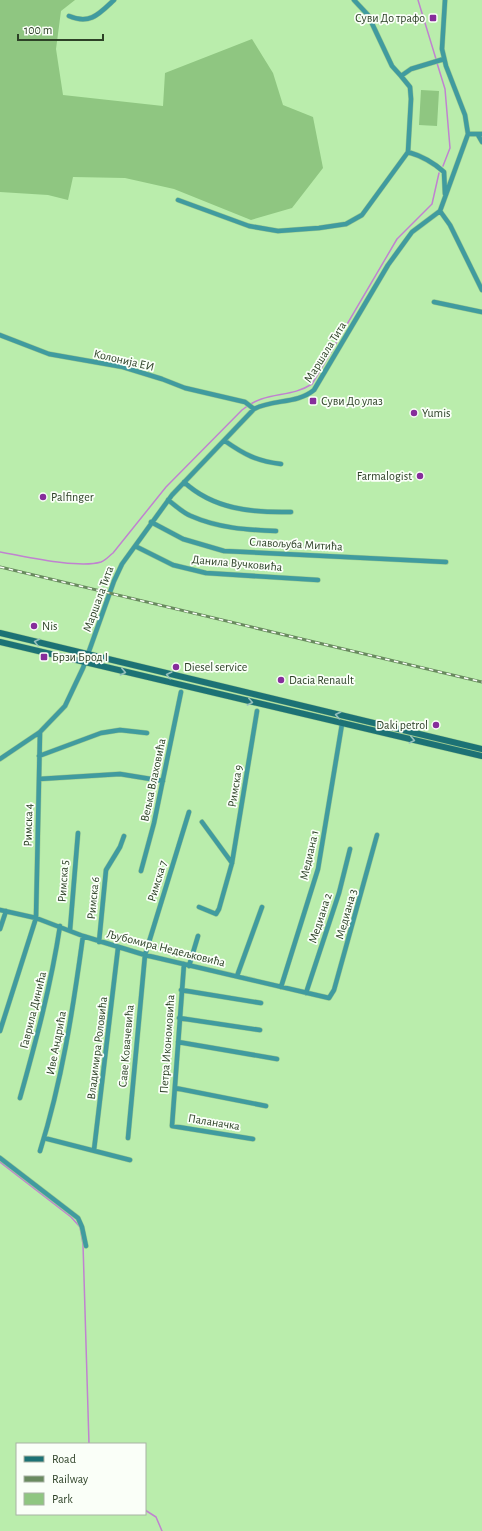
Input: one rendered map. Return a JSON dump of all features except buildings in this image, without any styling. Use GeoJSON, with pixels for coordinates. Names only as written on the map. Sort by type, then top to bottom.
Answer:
{"type":"FeatureCollection","features":[{"type":"Feature","properties":{"kind":"main road"},"geometry":{"type":"LineString","coordinates":[[0,633],[482,749]]}},
{"type":"Feature","properties":{"kind":"main road"},"geometry":{"type":"LineString","coordinates":[[0,642],[482,756]]}},
{"type":"Feature","properties":{"kind":"street"},"geometry":{"type":"LineString","coordinates":[[69,16],[80,21],[93,18],[114,0]]}},
{"type":"Feature","properties":{"kind":"street"},"geometry":{"type":"LineString","coordinates":[[178,200],[249,226],[278,230],[319,228],[346,224],[362,215],[408,152],[411,99],[410,87],[392,66],[368,15],[354,0]]}},
{"type":"Feature","properties":{"kind":"street","name":"Маршала Тита"},"geometry":{"type":"LineString","coordinates":[[0,759],[40,732],[65,706],[85,663],[118,572],[151,522],[168,500],[225,441],[252,408],[265,404],[298,399],[314,390],[388,265],[412,232],[440,211],[468,134],[466,115],[444,59],[442,50],[445,0]]}},
{"type":"Feature","properties":{"kind":"street"},"geometry":{"type":"LineString","coordinates":[[401,76],[411,69],[444,59]]}},
{"type":"Feature","properties":{"kind":"street"},"geometry":{"type":"LineString","coordinates":[[468,134],[480,135],[482,142]]}},
{"type":"Feature","properties":{"kind":"street"},"geometry":{"type":"LineString","coordinates":[[408,152],[418,155],[435,164],[444,172],[445,200]]}},
{"type":"Feature","properties":{"kind":"street"},"geometry":{"type":"LineString","coordinates":[[440,211],[450,225],[482,290]]}},
{"type":"Feature","properties":{"kind":"street"},"geometry":{"type":"LineString","coordinates":[[434,302],[482,312]]}},
{"type":"Feature","properties":{"kind":"street","name":"Колонија ЕИ"},"geometry":{"type":"LineString","coordinates":[[0,334],[49,354],[123,367],[185,388],[244,402],[252,408]]}},
{"type":"Feature","properties":{"kind":"street"},"geometry":{"type":"LineString","coordinates":[[225,441],[241,452],[256,459],[281,464]]}},
{"type":"Feature","properties":{"kind":"street"},"geometry":{"type":"LineString","coordinates":[[184,482],[196,493],[211,501],[232,508],[250,511],[291,512]]}},
{"type":"Feature","properties":{"kind":"street"},"geometry":{"type":"LineString","coordinates":[[168,500],[189,516],[219,526],[250,530],[276,531]]}},
{"type":"Feature","properties":{"kind":"street","name":"Славољуба Митића"},"geometry":{"type":"LineString","coordinates":[[151,522],[183,539],[224,551],[446,562]]}},
{"type":"Feature","properties":{"kind":"street","name":"Данила Вучковића"},"geometry":{"type":"LineString","coordinates":[[135,546],[173,566],[200,572],[318,580]]}},
{"type":"Feature","properties":{"kind":"street","name":"Вељка Влаховића"},"geometry":{"type":"LineString","coordinates":[[141,871],[163,781],[181,692]]}},
{"type":"Feature","properties":{"kind":"street","name":"Римска 9"},"geometry":{"type":"LineString","coordinates":[[199,907],[212,913],[218,913],[232,863],[257,711]]}},
{"type":"Feature","properties":{"kind":"street","name":"Медиана 1"},"geometry":{"type":"LineString","coordinates":[[281,988],[318,869],[342,724]]}},
{"type":"Feature","properties":{"kind":"street"},"geometry":{"type":"LineString","coordinates":[[40,756],[101,733],[120,730],[147,733]]}},
{"type":"Feature","properties":{"kind":"street","name":"Римска 4"},"geometry":{"type":"LineString","coordinates":[[0,1031],[36,918],[40,732]]}},
{"type":"Feature","properties":{"kind":"street"},"geometry":{"type":"LineString","coordinates":[[39,779],[75,775],[120,774],[163,781]]}},
{"type":"Feature","properties":{"kind":"street","name":"Римска 7"},"geometry":{"type":"LineString","coordinates":[[145,955],[189,812]]}},
{"type":"Feature","properties":{"kind":"street"},"geometry":{"type":"LineString","coordinates":[[202,822],[232,863]]}},
{"type":"Feature","properties":{"kind":"street","name":"Римска 5"},"geometry":{"type":"LineString","coordinates":[[70,930],[78,833]]}},
{"type":"Feature","properties":{"kind":"street","name":"Медиана 3"},"geometry":{"type":"LineString","coordinates":[[329,998],[336,983],[377,835]]}},
{"type":"Feature","properties":{"kind":"street","name":"Римска 6"},"geometry":{"type":"LineString","coordinates":[[99,942],[106,870],[120,847],[124,836]]}},
{"type":"Feature","properties":{"kind":"street","name":"Медиана 2"},"geometry":{"type":"LineString","coordinates":[[306,993],[339,893],[350,849]]}},
{"type":"Feature","properties":{"kind":"street"},"geometry":{"type":"LineString","coordinates":[[237,976],[262,907]]}},
{"type":"Feature","properties":{"kind":"street","name":"Љубомира Недељковића"},"geometry":{"type":"LineString","coordinates":[[0,910],[36,918],[118,948],[281,988],[329,998]]}},
{"type":"Feature","properties":{"kind":"street"},"geometry":{"type":"LineString","coordinates":[[0,929],[6,911]]}},
{"type":"Feature","properties":{"kind":"street","name":"Гаврила Динића"},"geometry":{"type":"LineString","coordinates":[[20,1098],[45,1005],[60,926]]}},
{"type":"Feature","properties":{"kind":"street","name":"Иве Андрића"},"geometry":{"type":"LineString","coordinates":[[40,1151],[54,1107],[71,1021],[83,936]]}},
{"type":"Feature","properties":{"kind":"street","name":"Петра Икономовића"},"geometry":{"type":"LineString","coordinates":[[172,1126],[181,990],[187,965],[198,936]]}},
{"type":"Feature","properties":{"kind":"street","name":"Владимира Роловића"},"geometry":{"type":"LineString","coordinates":[[94,1150],[118,948]]}},
{"type":"Feature","properties":{"kind":"street","name":"Саве Ковачевића"},"geometry":{"type":"LineString","coordinates":[[128,1138],[145,955]]}},
{"type":"Feature","properties":{"kind":"street"},"geometry":{"type":"LineString","coordinates":[[181,990],[262,1003]]}},
{"type":"Feature","properties":{"kind":"street"},"geometry":{"type":"LineString","coordinates":[[179,1018],[260,1030]]}},
{"type":"Feature","properties":{"kind":"street"},"geometry":{"type":"LineString","coordinates":[[178,1042],[277,1059]]}},
{"type":"Feature","properties":{"kind":"street"},"geometry":{"type":"LineString","coordinates":[[175,1088],[266,1106]]}},
{"type":"Feature","properties":{"kind":"street","name":"Паланачка"},"geometry":{"type":"LineString","coordinates":[[172,1126],[253,1139]]}},
{"type":"Feature","properties":{"kind":"street"},"geometry":{"type":"LineString","coordinates":[[44,1138],[130,1160]]}},
{"type":"Feature","properties":{"kind":"street"},"geometry":{"type":"LineString","coordinates":[[0,1158],[78,1218],[82,1227],[86,1246]]}},
{"type":"Feature","properties":{"kind":"green space"},"geometry":{"type":"Polygon","coordinates":[[[0,0],[75,0],[61,11],[56,49],[63,95],[163,106],[165,73],[252,39],[273,73],[283,105],[313,117],[323,168],[292,208],[251,220],[174,189],[125,178],[73,177],[68,200],[48,195],[0,192],[0,0]]]}},
{"type":"Feature","properties":{"kind":"green space"},"geometry":{"type":"Polygon","coordinates":[[[421,90],[439,91],[437,126],[419,125],[421,90]]]}},
{"type":"Feature","properties":{"kind":"waterway"},"geometry":{"type":"LineString","coordinates":[[418,0],[436,59]]}},
{"type":"Feature","properties":{"kind":"waterway"},"geometry":{"type":"LineString","coordinates":[[437,63],[445,89],[450,148],[443,166]]}},
{"type":"Feature","properties":{"kind":"waterway"},"geometry":{"type":"LineString","coordinates":[[0,552],[65,563],[91,564],[103,561],[113,553],[166,487],[242,410],[260,400],[295,392],[312,384],[397,239],[432,204],[439,173]]}},
{"type":"Feature","properties":{"kind":"waterway"},"geometry":{"type":"LineString","coordinates":[[0,1162],[71,1217],[80,1227],[83,1244],[89,1443]]}},
{"type":"Feature","properties":{"kind":"waterway"},"geometry":{"type":"LineString","coordinates":[[146,1511],[156,1517],[162,1531]]}},
{"type":"Feature","properties":{"kind":"railway"},"geometry":{"type":"LineString","coordinates":[[0,567],[482,682]]}},
{"type":"Feature","properties":{"kind":"place","name":"Суви До трафо"},"geometry":{"type":"Point","coordinates":[433,18]}},
{"type":"Feature","properties":{"kind":"place","name":"Суви До улаз"},"geometry":{"type":"Point","coordinates":[313,401]}},
{"type":"Feature","properties":{"kind":"place","name":"Yumis"},"geometry":{"type":"Point","coordinates":[414,413]}},
{"type":"Feature","properties":{"kind":"place","name":"Farmalogist"},"geometry":{"type":"Point","coordinates":[420,476]}},
{"type":"Feature","properties":{"kind":"place","name":"Palfinger"},"geometry":{"type":"Point","coordinates":[43,497]}},
{"type":"Feature","properties":{"kind":"place","name":"Nis"},"geometry":{"type":"Point","coordinates":[34,626]}},
{"type":"Feature","properties":{"kind":"place","name":"Брзи Брод I"},"geometry":{"type":"Point","coordinates":[44,657]}},
{"type":"Feature","properties":{"kind":"place","name":"Diesel service"},"geometry":{"type":"Point","coordinates":[176,667]}},
{"type":"Feature","properties":{"kind":"place","name":"Dacia Renault"},"geometry":{"type":"Point","coordinates":[281,680]}},
{"type":"Feature","properties":{"kind":"place","name":"Daki petrol"},"geometry":{"type":"Point","coordinates":[436,725]}}]}
